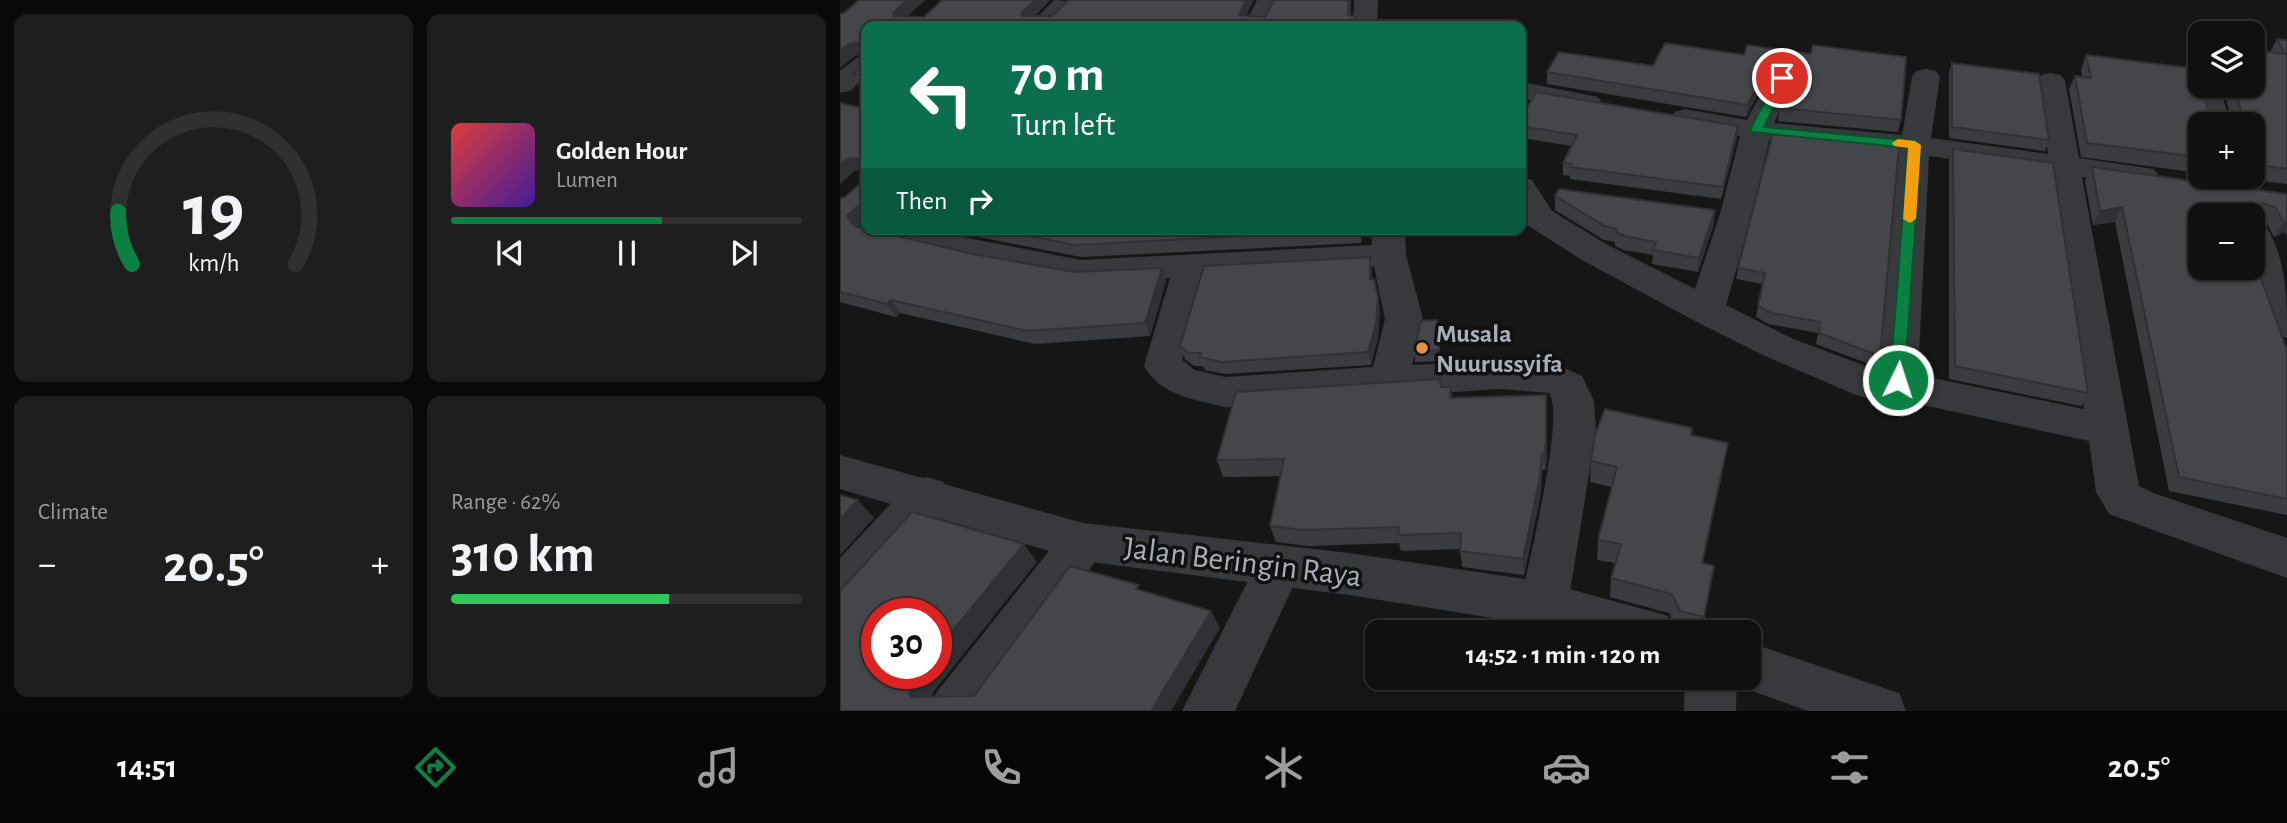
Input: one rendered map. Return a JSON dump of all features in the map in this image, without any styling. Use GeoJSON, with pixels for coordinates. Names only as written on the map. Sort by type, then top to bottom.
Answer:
{"type":"FeatureCollection","features":[{"type":"Feature","properties":{"kind":"street"},"geometry":{"type":"LineString","coordinates":[[1258,21],[1269,0]]}},
{"type":"Feature","properties":{"kind":"street"},"geometry":{"type":"LineString","coordinates":[[1365,21],[1366,0]]}},
{"type":"Feature","properties":{"kind":"street"},"geometry":{"type":"LineString","coordinates":[[1046,21],[1066,2]]}},
{"type":"Feature","properties":{"kind":"street"},"geometry":{"type":"LineString","coordinates":[[840,87],[861,68]]}},
{"type":"Feature","properties":{"kind":"street"},"geometry":{"type":"LineString","coordinates":[[1895,385],[1898,380],[1915,145],[1926,77]]}},
{"type":"Feature","properties":{"kind":"street"},"geometry":{"type":"LineString","coordinates":[[1706,311],[1722,212],[1756,130],[1782,78]]}},
{"type":"Feature","properties":{"kind":"street"},"geometry":{"type":"LineString","coordinates":[[2051,81],[2118,492],[2125,501],[2287,558]]}},
{"type":"Feature","properties":{"kind":"street"},"geometry":{"type":"LineString","coordinates":[[840,87],[861,89]]}},
{"type":"Feature","properties":{"kind":"street"},"geometry":{"type":"LineString","coordinates":[[1526,91],[1621,108]]}},
{"type":"Feature","properties":{"kind":"street"},"geometry":{"type":"LineString","coordinates":[[1662,115],[1756,130],[1915,145],[2171,180]]}},
{"type":"Feature","properties":{"kind":"street"},"geometry":{"type":"LineString","coordinates":[[1526,186],[1561,190]]}},
{"type":"Feature","properties":{"kind":"street"},"geometry":{"type":"LineString","coordinates":[[2232,192],[2275,195]]}},
{"type":"Feature","properties":{"kind":"street"},"geometry":{"type":"LineString","coordinates":[[1526,194],[1539,218],[1594,252],[1778,347],[1870,385],[1895,385],[2107,429]]}},
{"type":"Feature","properties":{"kind":"street"},"geometry":{"type":"LineString","coordinates":[[840,221],[861,226]]}},
{"type":"Feature","properties":{"kind":"street"},"geometry":{"type":"LineString","coordinates":[[934,235],[984,240],[1081,271],[1191,267],[1389,242],[1404,319],[1389,380]]}},
{"type":"Feature","properties":{"kind":"street"},"geometry":{"type":"LineString","coordinates":[[2265,265],[2287,325]]}},
{"type":"Feature","properties":{"kind":"street"},"geometry":{"type":"LineString","coordinates":[[1191,267],[1163,360],[1167,371],[1183,382],[1225,392],[1389,380],[1535,376],[1558,379],[1568,386],[1574,401],[1575,431],[1544,604]]}},
{"type":"Feature","properties":{"kind":"street","name":"Jalan Beringin Raya"},"geometry":{"type":"LineString","coordinates":[[840,472],[1083,542],[1279,565],[1544,604],[1605,620]]}},
{"type":"Feature","properties":{"kind":"street"},"geometry":{"type":"LineString","coordinates":[[840,591],[927,495]]}},
{"type":"Feature","properties":{"kind":"street"},"geometry":{"type":"LineString","coordinates":[[955,711],[1083,542]]}},
{"type":"Feature","properties":{"kind":"street"},"geometry":{"type":"LineString","coordinates":[[1208,711],[1279,565]]}},
{"type":"Feature","properties":{"kind":"street"},"geometry":{"type":"LineString","coordinates":[[1761,670],[1880,711]]}},
{"type":"Feature","properties":{"kind":"street"},"geometry":{"type":"LineString","coordinates":[[1710,711],[1711,690]]}},
{"type":"Feature","properties":{"kind":"building"},"geometry":{"type":"Polygon","coordinates":[[[859,0],[907,0],[893,16],[924,17],[942,0],[1035,0],[1022,16],[1052,16],[1069,0],[1246,0],[1239,15],[1265,17],[1274,0],[1349,0],[1348,15],[1356,17],[1356,21],[861,21],[861,43],[849,44],[840,51],[840,14],[859,0]]]}},
{"type":"Feature","properties":{"kind":"building"},"geometry":{"type":"Polygon","coordinates":[[[2277,39],[2287,40],[2287,169],[2265,166],[2265,112],[2240,112],[2237,98],[2265,98],[2265,52],[2285,54],[2277,39]]]}},
{"type":"Feature","properties":{"kind":"building"},"geometry":{"type":"Polygon","coordinates":[[[1665,43],[1744,55],[1747,45],[1811,54],[1813,45],[1906,57],[1901,120],[1780,108],[1801,67],[1796,59],[1785,56],[1772,59],[1747,105],[1547,72],[1559,52],[1653,66],[1665,43]]]}},
{"type":"Feature","properties":{"kind":"building"},"geometry":{"type":"Polygon","coordinates":[[[2086,55],[2188,68],[2188,98],[2204,98],[2209,112],[2188,112],[2188,156],[2087,143],[2075,76],[2091,78],[2086,55]]]}},
{"type":"Feature","properties":{"kind":"building"},"geometry":{"type":"Polygon","coordinates":[[[1952,63],[2039,74],[2049,140],[1952,127],[1952,63]]]}},
{"type":"Feature","properties":{"kind":"building"},"geometry":{"type":"Polygon","coordinates":[[[861,66],[861,74],[853,74],[861,66]]]}},
{"type":"Feature","properties":{"kind":"building"},"geometry":{"type":"Polygon","coordinates":[[[1536,92],[1738,126],[1723,187],[1570,167],[1572,164],[1563,163],[1577,135],[1526,127],[1526,110],[1536,92]]]}},
{"type":"Feature","properties":{"kind":"building"},"geometry":{"type":"Polygon","coordinates":[[[840,103],[861,108],[861,183],[860,158],[847,159],[840,165],[840,103]]]}},
{"type":"Feature","properties":{"kind":"building"},"geometry":{"type":"Polygon","coordinates":[[[1773,132],[1899,145],[1880,356],[1819,333],[1820,322],[1771,313],[1758,306],[1765,273],[1738,268],[1773,132]]]}},
{"type":"Feature","properties":{"kind":"building"},"geometry":{"type":"Polygon","coordinates":[[[1953,149],[2053,163],[2088,393],[1955,366],[1953,149]]]}},
{"type":"Feature","properties":{"kind":"building"},"geometry":{"type":"Polygon","coordinates":[[[2092,167],[2188,180],[2188,189],[2251,189],[2287,194],[2287,221],[2284,222],[2275,207],[2265,203],[2188,203],[2188,280],[2261,280],[2287,350],[2287,499],[2179,477],[2122,207],[2100,211],[2092,167]]]}},
{"type":"Feature","properties":{"kind":"building"},"geometry":{"type":"Polygon","coordinates":[[[861,183],[861,214],[858,206],[847,216],[854,226],[861,228],[861,235],[892,235],[973,254],[1074,272],[1162,268],[1145,323],[1028,331],[891,300],[887,304],[840,292],[840,198],[861,183]]]}},
{"type":"Feature","properties":{"kind":"building"},"geometry":{"type":"Polygon","coordinates":[[[1559,189],[1715,210],[1699,258],[1653,250],[1656,242],[1624,236],[1616,232],[1617,229],[1605,226],[1555,196],[1559,189]]]}},
{"type":"Feature","properties":{"kind":"building"},"geometry":{"type":"Polygon","coordinates":[[[1026,235],[1264,235],[1075,245],[1026,235]]]}},
{"type":"Feature","properties":{"kind":"building"},"geometry":{"type":"Polygon","coordinates":[[[1370,257],[1370,279],[1374,279],[1378,297],[1376,324],[1368,352],[1221,362],[1200,357],[1201,353],[1189,353],[1180,346],[1204,266],[1370,257]]]}},
{"type":"Feature","properties":{"kind":"building"},"geometry":{"type":"Polygon","coordinates":[[[1437,320],[1439,350],[1414,351],[1421,321],[1437,320]]]}},
{"type":"Feature","properties":{"kind":"building"},"geometry":{"type":"Polygon","coordinates":[[[1440,379],[1441,387],[1451,387],[1450,398],[1546,395],[1546,443],[1523,559],[1460,551],[1461,533],[1398,535],[1399,527],[1303,530],[1270,526],[1284,459],[1217,460],[1236,392],[1440,379]]]}},
{"type":"Feature","properties":{"kind":"building"},"geometry":{"type":"Polygon","coordinates":[[[1605,409],[1692,428],[1691,435],[1728,443],[1702,563],[1714,566],[1704,617],[1680,611],[1672,594],[1611,578],[1621,544],[1598,540],[1617,467],[1591,461],[1595,435],[1605,409]]]}},
{"type":"Feature","properties":{"kind":"building"},"geometry":{"type":"Polygon","coordinates":[[[840,495],[858,500],[840,519],[840,495]]]}},
{"type":"Feature","properties":{"kind":"building"},"geometry":{"type":"Polygon","coordinates":[[[912,512],[1024,544],[952,632],[952,598],[861,598],[861,689],[911,689],[909,694],[912,697],[974,696],[1070,566],[1139,585],[1136,589],[1211,611],[1151,711],[840,711],[840,591],[912,512]]]}},
{"type":"Feature","properties":{"kind":"slow traffic"},"geometry":{"type":"LineString","coordinates":[[1898,143],[1915,145],[1910,219]]}},
{"type":"Feature","properties":{"kind":"place","name":"Musala Nuurussyifa"},"geometry":{"type":"Point","coordinates":[1422,348]}},
{"type":"Feature","properties":{"kind":"route"},"geometry":{"type":"LineString","coordinates":[[1782,78],[1756,130],[1915,145],[1898,380]]}}]}
